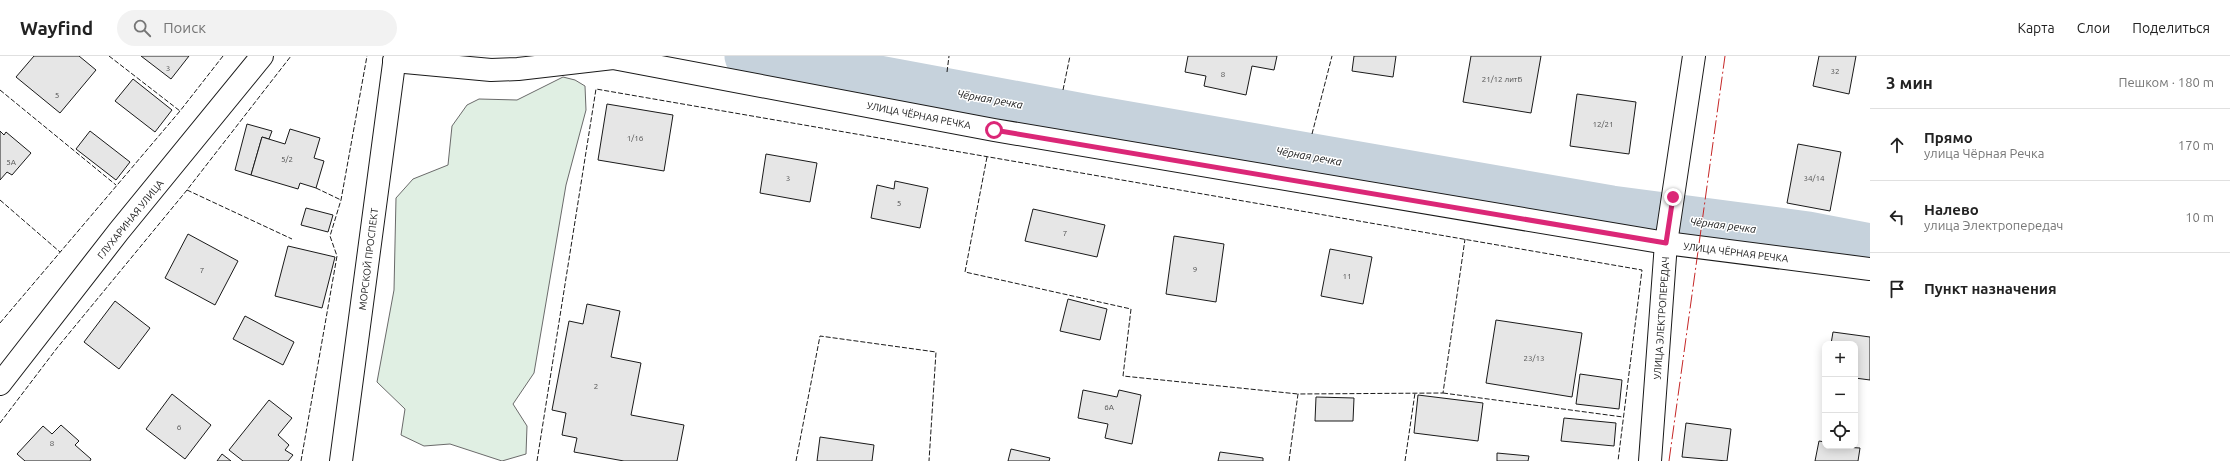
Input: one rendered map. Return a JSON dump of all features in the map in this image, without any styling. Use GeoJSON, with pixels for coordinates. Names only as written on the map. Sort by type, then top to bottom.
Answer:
{"type":"FeatureCollection","features":[{"type":"Feature","properties":{"kind":"street","name":"ГЛУХАРИНАЯ УЛИЦА"},"geometry":{"type":"LineString","coordinates":[[0,384],[119,231],[262,56]]}},
{"type":"Feature","properties":{"kind":"street","name":"УЛИЦА ЭЛЕКТРОПЕРЕДАЧ"},"geometry":{"type":"LineString","coordinates":[[1650,461],[1666,243],[1694,56]]}},
{"type":"Feature","properties":{"kind":"street","name":"УЛИЦА ЧЁРНАЯ РЕЧКА"},"geometry":{"type":"LineString","coordinates":[[395,59],[491,70],[518,69],[613,58],[994,130],[1666,243],[1870,269]]}},
{"type":"Feature","properties":{"kind":"street","name":"МОРСКОЙ ПРОСПЕКТ"},"geometry":{"type":"LineString","coordinates":[[341,461],[395,59]]}},
{"type":"Feature","properties":{"kind":"green space"},"geometry":{"type":"Polygon","coordinates":[[[563,77],[575,80],[585,86],[586,110],[566,185],[534,373],[513,404],[527,426],[526,454],[502,461],[450,444],[424,446],[401,435],[405,409],[377,382],[394,290],[396,198],[413,179],[448,165],[452,126],[467,105],[479,99],[517,100],[563,77]]]}},
{"type":"Feature","properties":{"kind":"building"},"geometry":{"type":"Polygon","coordinates":[[[34,56],[79,56],[96,70],[60,113],[16,77],[34,56]]]}},
{"type":"Feature","properties":{"kind":"building"},"geometry":{"type":"Polygon","coordinates":[[[141,56],[189,56],[171,79],[141,56]]]}},
{"type":"Feature","properties":{"kind":"building"},"geometry":{"type":"Polygon","coordinates":[[[1188,56],[1277,56],[1274,70],[1252,66],[1246,95],[1204,86],[1206,76],[1185,72],[1188,56]]]}},
{"type":"Feature","properties":{"kind":"building"},"geometry":{"type":"Polygon","coordinates":[[[1354,56],[1396,56],[1393,77],[1352,71],[1354,56]]]}},
{"type":"Feature","properties":{"kind":"building"},"geometry":{"type":"Polygon","coordinates":[[[1471,56],[1541,56],[1531,113],[1463,102],[1471,56]]]}},
{"type":"Feature","properties":{"kind":"building"},"geometry":{"type":"Polygon","coordinates":[[[1819,56],[1856,56],[1849,94],[1813,86],[1819,56]]]}},
{"type":"Feature","properties":{"kind":"building"},"geometry":{"type":"Polygon","coordinates":[[[133,79],[172,110],[155,132],[115,101],[133,79]]]}},
{"type":"Feature","properties":{"kind":"building"},"geometry":{"type":"Polygon","coordinates":[[[1577,94],[1636,102],[1629,154],[1570,146],[1577,94]]]}},
{"type":"Feature","properties":{"kind":"building"},"geometry":{"type":"Polygon","coordinates":[[[607,104],[673,115],[664,171],[598,160],[607,104]]]}},
{"type":"Feature","properties":{"kind":"building"},"geometry":{"type":"Polygon","coordinates":[[[247,124],[272,131],[269,139],[262,137],[251,175],[235,170],[247,124]]]}},
{"type":"Feature","properties":{"kind":"building"},"geometry":{"type":"Polygon","coordinates":[[[290,129],[320,138],[314,158],[324,161],[316,188],[300,183],[298,189],[251,175],[262,137],[285,144],[290,129]]]}},
{"type":"Feature","properties":{"kind":"building"},"geometry":{"type":"Polygon","coordinates":[[[0,131],[4,135],[6,132],[31,153],[12,175],[7,172],[0,180],[0,131]]]}},
{"type":"Feature","properties":{"kind":"building"},"geometry":{"type":"Polygon","coordinates":[[[90,131],[130,162],[116,180],[76,149],[90,131]]]}},
{"type":"Feature","properties":{"kind":"building"},"geometry":{"type":"Polygon","coordinates":[[[1798,144],[1841,152],[1830,211],[1787,203],[1798,144]]]}},
{"type":"Feature","properties":{"kind":"building"},"geometry":{"type":"Polygon","coordinates":[[[766,154],[817,163],[810,202],[760,193],[766,154]]]}},
{"type":"Feature","properties":{"kind":"building"},"geometry":{"type":"Polygon","coordinates":[[[895,181],[928,188],[920,228],[871,218],[877,185],[894,189],[895,181]]]}},
{"type":"Feature","properties":{"kind":"building"},"geometry":{"type":"Polygon","coordinates":[[[306,208],[333,215],[328,232],[301,225],[306,208]]]}},
{"type":"Feature","properties":{"kind":"building"},"geometry":{"type":"Polygon","coordinates":[[[1033,209],[1105,225],[1097,257],[1025,241],[1033,209]]]}},
{"type":"Feature","properties":{"kind":"building"},"geometry":{"type":"Polygon","coordinates":[[[188,234],[238,261],[215,305],[165,278],[188,234]]]}},
{"type":"Feature","properties":{"kind":"building"},"geometry":{"type":"Polygon","coordinates":[[[1174,236],[1224,244],[1216,302],[1166,294],[1174,236]]]}},
{"type":"Feature","properties":{"kind":"building"},"geometry":{"type":"Polygon","coordinates":[[[288,246],[335,257],[322,308],[275,296],[288,246]]]}},
{"type":"Feature","properties":{"kind":"building"},"geometry":{"type":"Polygon","coordinates":[[[1330,249],[1372,257],[1363,304],[1321,296],[1330,249]]]}},
{"type":"Feature","properties":{"kind":"building"},"geometry":{"type":"Polygon","coordinates":[[[1068,299],[1107,309],[1100,340],[1060,331],[1068,299]]]}},
{"type":"Feature","properties":{"kind":"building"},"geometry":{"type":"Polygon","coordinates":[[[115,301],[150,328],[119,369],[84,342],[115,301]]]}},
{"type":"Feature","properties":{"kind":"building"},"geometry":{"type":"Polygon","coordinates":[[[587,304],[620,311],[611,357],[641,363],[631,415],[684,425],[677,461],[624,461],[574,452],[577,438],[562,435],[566,413],[552,410],[569,321],[583,324],[587,304]]]}},
{"type":"Feature","properties":{"kind":"building"},"geometry":{"type":"Polygon","coordinates":[[[245,316],[294,342],[283,365],[233,339],[245,316]]]}},
{"type":"Feature","properties":{"kind":"building"},"geometry":{"type":"Polygon","coordinates":[[[1496,320],[1582,333],[1572,397],[1486,383],[1496,320]]]}},
{"type":"Feature","properties":{"kind":"building"},"geometry":{"type":"Polygon","coordinates":[[[1833,332],[1870,337],[1870,380],[1858,378],[1858,341],[1832,341],[1833,332]]]}},
{"type":"Feature","properties":{"kind":"building"},"geometry":{"type":"Polygon","coordinates":[[[1580,374],[1622,380],[1619,409],[1576,404],[1580,374]]]}},
{"type":"Feature","properties":{"kind":"building"},"geometry":{"type":"Polygon","coordinates":[[[1083,390],[1117,397],[1119,390],[1141,395],[1132,444],[1105,438],[1108,424],[1078,418],[1083,390]]]}},
{"type":"Feature","properties":{"kind":"building"},"geometry":{"type":"Polygon","coordinates":[[[172,394],[211,425],[185,459],[146,429],[172,394]]]}},
{"type":"Feature","properties":{"kind":"building"},"geometry":{"type":"Polygon","coordinates":[[[1418,395],[1483,403],[1478,441],[1414,433],[1418,395]]]}},
{"type":"Feature","properties":{"kind":"building"},"geometry":{"type":"Polygon","coordinates":[[[1316,397],[1354,398],[1353,421],[1315,421],[1316,397]]]}},
{"type":"Feature","properties":{"kind":"building"},"geometry":{"type":"Polygon","coordinates":[[[269,400],[292,418],[278,435],[289,445],[285,450],[293,455],[288,461],[243,461],[229,450],[269,400]]]}},
{"type":"Feature","properties":{"kind":"building"},"geometry":{"type":"Polygon","coordinates":[[[1564,418],[1616,423],[1614,446],[1561,441],[1564,418]]]}},
{"type":"Feature","properties":{"kind":"building"},"geometry":{"type":"Polygon","coordinates":[[[1686,423],[1731,429],[1727,461],[1682,457],[1686,423]]]}},
{"type":"Feature","properties":{"kind":"building"},"geometry":{"type":"Polygon","coordinates":[[[61,425],[79,441],[75,445],[91,459],[90,461],[25,461],[17,454],[43,426],[52,434],[61,425]]]}},
{"type":"Feature","properties":{"kind":"building"},"geometry":{"type":"Polygon","coordinates":[[[820,437],[874,445],[872,461],[817,461],[820,437]]]}},
{"type":"Feature","properties":{"kind":"building"},"geometry":{"type":"Polygon","coordinates":[[[1819,441],[1822,442],[1822,449],[1860,448],[1858,461],[1815,461],[1819,441]]]}},
{"type":"Feature","properties":{"kind":"building"},"geometry":{"type":"Polygon","coordinates":[[[1011,449],[1050,458],[1049,461],[1008,461],[1011,449]]]}},
{"type":"Feature","properties":{"kind":"building"},"geometry":{"type":"Polygon","coordinates":[[[1220,452],[1263,458],[1263,461],[1218,461],[1220,452]]]}},
{"type":"Feature","properties":{"kind":"building"},"geometry":{"type":"Polygon","coordinates":[[[1497,453],[1529,456],[1528,461],[1497,461],[1497,453]]]}},
{"type":"Feature","properties":{"kind":"building"},"geometry":{"type":"Polygon","coordinates":[[[222,454],[231,461],[217,461],[222,454]]]}},
{"type":"Feature","properties":{"kind":"waterway","name":"Чёрная речка"},"geometry":{"type":"LineString","coordinates":[[749,56],[1089,119],[1611,210],[1808,236],[1870,248]]}},
{"type":"Feature","properties":{"kind":"fence"},"geometry":{"type":"LineString","coordinates":[[109,56],[180,111]]}},
{"type":"Feature","properties":{"kind":"fence"},"geometry":{"type":"LineString","coordinates":[[0,323],[180,111],[223,56]]}},
{"type":"Feature","properties":{"kind":"fence"},"geometry":{"type":"LineString","coordinates":[[0,423],[57,348],[187,190],[291,56]]}},
{"type":"Feature","properties":{"kind":"fence"},"geometry":{"type":"LineString","coordinates":[[301,461],[337,256],[330,236],[341,200],[367,56]]}},
{"type":"Feature","properties":{"kind":"fence"},"geometry":{"type":"LineString","coordinates":[[947,72],[949,56]]}},
{"type":"Feature","properties":{"kind":"fence"},"geometry":{"type":"LineString","coordinates":[[1063,90],[1070,56]]}},
{"type":"Feature","properties":{"kind":"fence"},"geometry":{"type":"LineString","coordinates":[[1312,134],[1332,56]]}},
{"type":"Feature","properties":{"kind":"fence"},"geometry":{"type":"LineString","coordinates":[[537,461],[596,89],[1642,270],[1618,461]]}},
{"type":"Feature","properties":{"kind":"fence"},"geometry":{"type":"LineString","coordinates":[[0,90],[116,185]]}},
{"type":"Feature","properties":{"kind":"fence"},"geometry":{"type":"LineString","coordinates":[[987,157],[965,272],[1131,309],[1123,376],[1298,394]]}},
{"type":"Feature","properties":{"kind":"fence"},"geometry":{"type":"LineString","coordinates":[[316,188],[341,200]]}},
{"type":"Feature","properties":{"kind":"fence"},"geometry":{"type":"LineString","coordinates":[[187,190],[292,239]]}},
{"type":"Feature","properties":{"kind":"fence"},"geometry":{"type":"LineString","coordinates":[[0,200],[60,252]]}},
{"type":"Feature","properties":{"kind":"fence"},"geometry":{"type":"LineString","coordinates":[[1289,461],[1298,394],[1443,393],[1465,239]]}},
{"type":"Feature","properties":{"kind":"fence"},"geometry":{"type":"LineString","coordinates":[[796,461],[820,336],[936,352],[929,461]]}},
{"type":"Feature","properties":{"kind":"fence"},"geometry":{"type":"LineString","coordinates":[[1405,461],[1415,393]]}},
{"type":"Feature","properties":{"kind":"fence"},"geometry":{"type":"LineString","coordinates":[[1443,393],[1623,417]]}},
{"type":"Feature","properties":{"kind":"power"},"geometry":{"type":"LineString","coordinates":[[1669,461],[1725,56]]}},
{"type":"Feature","properties":{"kind":"route"},"geometry":{"type":"LineString","coordinates":[[994,130],[1666,243],[1673,197]]}}]}
